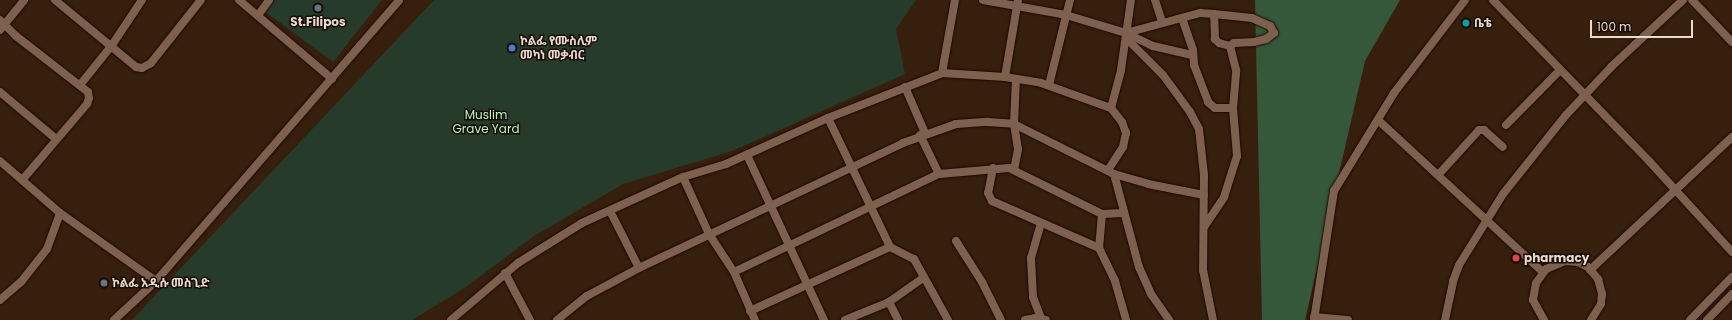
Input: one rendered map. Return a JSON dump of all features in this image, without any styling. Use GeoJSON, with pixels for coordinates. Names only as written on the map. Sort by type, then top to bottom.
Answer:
{"type":"FeatureCollection","features":[{"type":"Feature","properties":{"kind":"street"},"geometry":{"type":"LineString","coordinates":[[22,180],[89,101],[88,92],[80,85],[1,25],[24,0]]}},
{"type":"Feature","properties":{"kind":"street"},"geometry":{"type":"LineString","coordinates":[[55,0],[112,45],[136,67],[145,67],[201,0]]}},
{"type":"Feature","properties":{"kind":"street"},"geometry":{"type":"LineString","coordinates":[[80,85],[112,45],[142,0]]}},
{"type":"Feature","properties":{"kind":"street"},"geometry":{"type":"LineString","coordinates":[[239,0],[259,14],[332,79]]}},
{"type":"Feature","properties":{"kind":"street"},"geometry":{"type":"LineString","coordinates":[[259,14],[269,0]]}},
{"type":"Feature","properties":{"kind":"street"},"geometry":{"type":"LineString","coordinates":[[114,320],[156,281],[400,0]]}},
{"type":"Feature","properties":{"kind":"street"},"geometry":{"type":"LineString","coordinates":[[942,73],[956,0]]}},
{"type":"Feature","properties":{"kind":"street"},"geometry":{"type":"LineString","coordinates":[[983,0],[1018,3],[1066,15],[1126,32],[1153,46],[1192,55]]}},
{"type":"Feature","properties":{"kind":"street"},"geometry":{"type":"LineString","coordinates":[[1048,85],[1070,0]]}},
{"type":"Feature","properties":{"kind":"street"},"geometry":{"type":"LineString","coordinates":[[1111,108],[1121,70],[1131,0]]}},
{"type":"Feature","properties":{"kind":"street"},"geometry":{"type":"LineString","coordinates":[[1155,0],[1162,22]]}},
{"type":"Feature","properties":{"kind":"street"},"geometry":{"type":"LineString","coordinates":[[1348,320],[1314,318],[1334,191],[1394,93],[1465,0]]}},
{"type":"Feature","properties":{"kind":"street"},"geometry":{"type":"LineString","coordinates":[[1493,0],[1676,189],[1732,252]]}},
{"type":"Feature","properties":{"kind":"street"},"geometry":{"type":"LineString","coordinates":[[1445,320],[1453,281],[1487,218],[1524,167],[1585,94],[1643,36],[1682,0]]}},
{"type":"Feature","properties":{"kind":"street"},"geometry":{"type":"LineString","coordinates":[[1692,0],[1732,42]]}},
{"type":"Feature","properties":{"kind":"street"},"geometry":{"type":"LineString","coordinates":[[1005,77],[1018,3]]}},
{"type":"Feature","properties":{"kind":"street"},"geometry":{"type":"LineString","coordinates":[[1126,32],[1200,13],[1252,18],[1267,24],[1274,31],[1266,39],[1234,43],[1230,46]]}},
{"type":"Feature","properties":{"kind":"street"},"geometry":{"type":"LineString","coordinates":[[1214,14],[1216,41],[1230,46]]}},
{"type":"Feature","properties":{"kind":"street"},"geometry":{"type":"LineString","coordinates":[[1182,18],[1192,55],[1210,105],[1215,108],[1232,108]]}},
{"type":"Feature","properties":{"kind":"street"},"geometry":{"type":"LineString","coordinates":[[1126,32],[1131,43],[1163,75],[1196,121],[1201,140],[1204,195],[1203,270],[1214,320]]}},
{"type":"Feature","properties":{"kind":"street"},"geometry":{"type":"LineString","coordinates":[[1204,227],[1224,197],[1236,164],[1232,108],[1236,70],[1230,46]]}},
{"type":"Feature","properties":{"kind":"street"},"geometry":{"type":"LineString","coordinates":[[1506,125],[1560,70]]}},
{"type":"Feature","properties":{"kind":"street"},"geometry":{"type":"LineString","coordinates":[[451,320],[459,318],[505,273],[564,233],[683,177],[747,155],[828,118],[942,73],[1005,77],[1048,85],[1111,108],[1122,122],[1126,133],[1123,147],[1111,172],[1122,213],[1145,283],[1169,320]]}},
{"type":"Feature","properties":{"kind":"street"},"geometry":{"type":"LineString","coordinates":[[1014,170],[1018,149],[1014,124],[1016,79]]}},
{"type":"Feature","properties":{"kind":"street"},"geometry":{"type":"LineString","coordinates":[[905,87],[939,174]]}},
{"type":"Feature","properties":{"kind":"street"},"geometry":{"type":"LineString","coordinates":[[0,92],[56,139]]}},
{"type":"Feature","properties":{"kind":"street"},"geometry":{"type":"LineString","coordinates":[[828,118],[890,246],[914,259],[923,278],[948,320]]}},
{"type":"Feature","properties":{"kind":"street"},"geometry":{"type":"LineString","coordinates":[[1378,120],[1487,218],[1543,272]]}},
{"type":"Feature","properties":{"kind":"street"},"geometry":{"type":"LineString","coordinates":[[557,320],[588,296],[639,268],[923,134],[962,123],[1014,124],[1111,172],[1148,184],[1204,195]]}},
{"type":"Feature","properties":{"kind":"street"},"geometry":{"type":"LineString","coordinates":[[1439,174],[1479,130],[1484,130],[1503,147]]}},
{"type":"Feature","properties":{"kind":"street"},"geometry":{"type":"LineString","coordinates":[[1590,270],[1732,137]]}},
{"type":"Feature","properties":{"kind":"street"},"geometry":{"type":"LineString","coordinates":[[747,155],[824,320]]}},
{"type":"Feature","properties":{"kind":"street"},"geometry":{"type":"LineString","coordinates":[[0,161],[60,213],[156,281]]}},
{"type":"Feature","properties":{"kind":"street"},"geometry":{"type":"LineString","coordinates":[[734,272],[939,174],[993,168],[1014,170],[1102,214],[1122,213]]}},
{"type":"Feature","properties":{"kind":"street"},"geometry":{"type":"LineString","coordinates":[[993,168],[988,193],[992,201],[1041,224],[1099,248]]}},
{"type":"Feature","properties":{"kind":"street"},"geometry":{"type":"LineString","coordinates":[[683,177],[709,234],[734,272],[754,320]]}},
{"type":"Feature","properties":{"kind":"street"},"geometry":{"type":"LineString","coordinates":[[610,211],[639,268]]}},
{"type":"Feature","properties":{"kind":"street"},"geometry":{"type":"LineString","coordinates":[[0,300],[21,282],[47,249],[60,213]]}},
{"type":"Feature","properties":{"kind":"street"},"geometry":{"type":"LineString","coordinates":[[1102,214],[1099,248],[1115,281],[1126,320]]}},
{"type":"Feature","properties":{"kind":"street"},"geometry":{"type":"LineString","coordinates":[[1025,320],[1043,319],[1033,297],[1031,258],[1041,224]]}},
{"type":"Feature","properties":{"kind":"street"},"geometry":{"type":"LineString","coordinates":[[956,241],[982,282],[1001,320]]}},
{"type":"Feature","properties":{"kind":"street"},"geometry":{"type":"LineString","coordinates":[[750,311],[890,246]]}},
{"type":"Feature","properties":{"kind":"street"},"geometry":{"type":"LineString","coordinates":[[1544,320],[1533,300],[1536,283],[1543,272],[1554,264],[1565,261],[1578,262],[1590,270],[1598,279],[1602,294],[1601,304],[1593,319]]}},
{"type":"Feature","properties":{"kind":"street"},"geometry":{"type":"LineString","coordinates":[[505,273],[530,320]]}},
{"type":"Feature","properties":{"kind":"street"},"geometry":{"type":"LineString","coordinates":[[1690,320],[1732,277]]}},
{"type":"Feature","properties":{"kind":"street"},"geometry":{"type":"LineString","coordinates":[[845,320],[889,302],[923,278]]}},
{"type":"Feature","properties":{"kind":"street"},"geometry":{"type":"LineString","coordinates":[[1707,320],[1732,294]]}},
{"type":"Feature","properties":{"kind":"street"},"geometry":{"type":"LineString","coordinates":[[889,302],[898,320]]}},
{"type":"Feature","properties":{"kind":"green space"},"geometry":{"type":"Polygon","coordinates":[[[265,0],[382,0],[333,62],[259,7],[265,0]]]}},
{"type":"Feature","properties":{"kind":"green space","name":"Muslim Grave Yard"},"geometry":{"type":"Polygon","coordinates":[[[434,0],[916,0],[896,29],[905,74],[732,151],[623,184],[534,236],[466,287],[412,320],[132,320],[434,0]]]}},
{"type":"Feature","properties":{"kind":"green space"},"geometry":{"type":"Polygon","coordinates":[[[1255,0],[1400,0],[1365,61],[1305,320],[1262,320],[1255,0]]]}},
{"type":"Feature","properties":{"kind":"place","name":"St.Filipos"},"geometry":{"type":"Point","coordinates":[318,8]}},
{"type":"Feature","properties":{"kind":"place","name":"ቤቴ"},"geometry":{"type":"Point","coordinates":[1466,23]}},
{"type":"Feature","properties":{"kind":"place","name":"ኮልፌ የሙስሊም መካነ መቃብር"},"geometry":{"type":"Point","coordinates":[512,48]}},
{"type":"Feature","properties":{"kind":"place","name":"pharmacy"},"geometry":{"type":"Point","coordinates":[1516,258]}},
{"type":"Feature","properties":{"kind":"place","name":"ኮልፌ አዲሱ መስጊድ"},"geometry":{"type":"Point","coordinates":[104,283]}}]}
